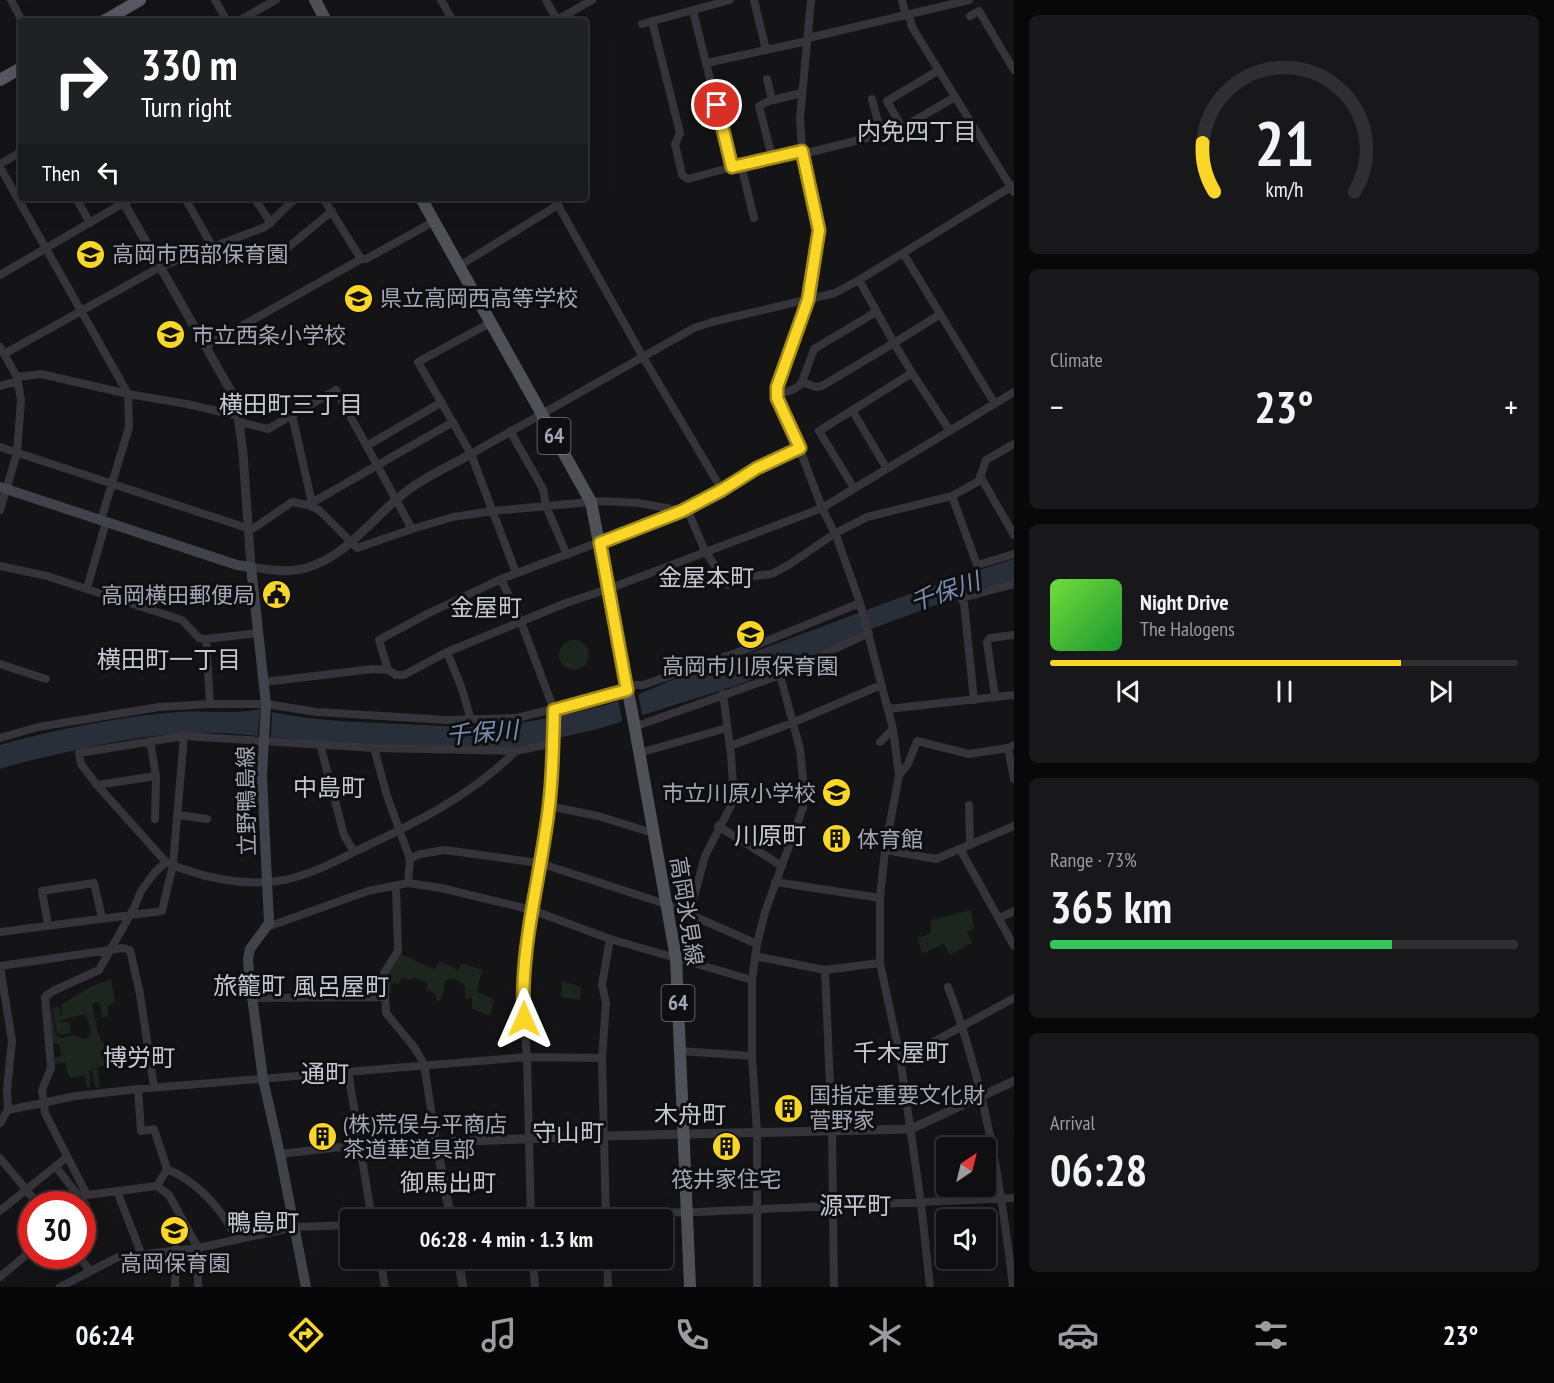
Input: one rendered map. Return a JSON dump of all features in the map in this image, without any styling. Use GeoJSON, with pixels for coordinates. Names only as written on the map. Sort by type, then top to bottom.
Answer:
{"type":"FeatureCollection","features":[{"type":"Feature","properties":{"kind":"highway"},"geometry":{"type":"LineString","coordinates":[[109,18],[140,0]]}},
{"type":"Feature","properties":{"kind":"highway"},"geometry":{"type":"LineString","coordinates":[[0,80],[18,70]]}},
{"type":"Feature","properties":{"kind":"main road"},"geometry":{"type":"LineString","coordinates":[[315,0],[324,18]]}},
{"type":"Feature","properties":{"kind":"main road","name":"64"},"geometry":{"type":"LineString","coordinates":[[422,201],[591,502],[634,725]]}},
{"type":"Feature","properties":{"kind":"main road"},"geometry":{"type":"LineString","coordinates":[[3,488],[237,565],[252,567]]}},
{"type":"Feature","properties":{"kind":"main road","name":"立野鴨島線"},"geometry":{"type":"LineString","coordinates":[[252,567],[266,706],[262,775],[269,923],[267,927]]}},
{"type":"Feature","properties":{"kind":"main road","name":"高岡氷見線"},"geometry":{"type":"LineString","coordinates":[[634,725],[676,958],[690,1287]]}},
{"type":"Feature","properties":{"kind":"main road"},"geometry":{"type":"LineString","coordinates":[[267,927],[250,949],[248,959],[251,998],[263,1078],[306,1287]]}},
{"type":"Feature","properties":{"kind":"street"},"geometry":{"type":"LineString","coordinates":[[10,0],[20,18]]}},
{"type":"Feature","properties":{"kind":"street"},"geometry":{"type":"LineString","coordinates":[[215,0],[225,18]]}},
{"type":"Feature","properties":{"kind":"street"},"geometry":{"type":"LineString","coordinates":[[243,18],[276,0]]}},
{"type":"Feature","properties":{"kind":"street"},"geometry":{"type":"LineString","coordinates":[[441,0],[451,18]]}},
{"type":"Feature","properties":{"kind":"street"},"geometry":{"type":"LineString","coordinates":[[546,0],[555,18]]}},
{"type":"Feature","properties":{"kind":"street"},"geometry":{"type":"LineString","coordinates":[[560,18],[592,0]]}},
{"type":"Feature","properties":{"kind":"street"},"geometry":{"type":"LineString","coordinates":[[642,24],[730,0]]}},
{"type":"Feature","properties":{"kind":"street"},"geometry":{"type":"LineString","coordinates":[[754,0],[766,50]]}},
{"type":"Feature","properties":{"kind":"street"},"geometry":{"type":"LineString","coordinates":[[811,0],[800,118],[802,151],[819,230],[808,300],[777,387],[777,398],[800,448],[860,604],[893,729],[899,775],[885,850],[880,898],[880,963],[900,1057],[921,1203],[930,1287]]}},
{"type":"Feature","properties":{"kind":"street"},"geometry":{"type":"LineString","coordinates":[[127,201],[160,267],[236,400],[252,567],[273,570],[306,568],[337,554],[397,499],[422,481],[694,328],[834,294],[1013,188],[912,27],[902,0]]}},
{"type":"Feature","properties":{"kind":"street"},"geometry":{"type":"LineString","coordinates":[[707,63],[907,15],[936,4],[966,0]]}},
{"type":"Feature","properties":{"kind":"street"},"geometry":{"type":"LineString","coordinates":[[693,11],[732,167]]}},
{"type":"Feature","properties":{"kind":"street"},"geometry":{"type":"LineString","coordinates":[[970,16],[979,11],[1014,70]]}},
{"type":"Feature","properties":{"kind":"street"},"geometry":{"type":"LineString","coordinates":[[652,21],[680,133],[675,144],[682,175],[688,179],[772,157],[802,151],[807,153],[902,128],[955,97]]}},
{"type":"Feature","properties":{"kind":"street"},"geometry":{"type":"LineString","coordinates":[[902,128],[887,100],[939,70]]}},
{"type":"Feature","properties":{"kind":"street"},"geometry":{"type":"LineString","coordinates":[[767,79],[772,100]]}},
{"type":"Feature","properties":{"kind":"street"},"geometry":{"type":"LineString","coordinates":[[772,157],[759,106],[772,100],[802,93]]}},
{"type":"Feature","properties":{"kind":"street"},"geometry":{"type":"LineString","coordinates":[[872,99],[881,134]]}},
{"type":"Feature","properties":{"kind":"street"},"geometry":{"type":"LineString","coordinates":[[18,154],[0,166],[18,198]]}},
{"type":"Feature","properties":{"kind":"street"},"geometry":{"type":"LineString","coordinates":[[741,165],[754,218]]}},
{"type":"Feature","properties":{"kind":"street"},"geometry":{"type":"LineString","coordinates":[[19,201],[128,394],[129,427],[87,588]]}},
{"type":"Feature","properties":{"kind":"street"},"geometry":{"type":"LineString","coordinates":[[78,201],[90,224]]}},
{"type":"Feature","properties":{"kind":"street"},"geometry":{"type":"LineString","coordinates":[[0,275],[90,224],[124,201]]}},
{"type":"Feature","properties":{"kind":"street"},"geometry":{"type":"LineString","coordinates":[[187,201],[212,246]]}},
{"type":"Feature","properties":{"kind":"street"},"geometry":{"type":"LineString","coordinates":[[256,201],[271,223]]}},
{"type":"Feature","properties":{"kind":"street"},"geometry":{"type":"LineString","coordinates":[[0,510],[3,488],[17,453],[21,400],[17,379],[2,350],[160,267],[271,223],[293,201]]}},
{"type":"Feature","properties":{"kind":"street"},"geometry":{"type":"LineString","coordinates":[[324,201],[361,259]]}},
{"type":"Feature","properties":{"kind":"street"},"geometry":{"type":"LineString","coordinates":[[459,266],[556,202],[642,357],[722,490]]}},
{"type":"Feature","properties":{"kind":"street"},"geometry":{"type":"LineString","coordinates":[[273,259],[332,211]]}},
{"type":"Feature","properties":{"kind":"street"},"geometry":{"type":"LineString","coordinates":[[206,346],[361,259],[366,259],[433,222]]}},
{"type":"Feature","properties":{"kind":"street"},"geometry":{"type":"LineString","coordinates":[[903,254],[995,404]]}},
{"type":"Feature","properties":{"kind":"street"},"geometry":{"type":"LineString","coordinates":[[859,280],[912,373],[950,431]]}},
{"type":"Feature","properties":{"kind":"street"},"geometry":{"type":"LineString","coordinates":[[777,393],[800,385],[814,350],[876,312]]}},
{"type":"Feature","properties":{"kind":"street"},"geometry":{"type":"LineString","coordinates":[[802,382],[816,387],[822,386],[939,315]]}},
{"type":"Feature","properties":{"kind":"street"},"geometry":{"type":"LineString","coordinates":[[490,323],[418,362],[471,454],[516,573]]}},
{"type":"Feature","properties":{"kind":"street"},"geometry":{"type":"LineString","coordinates":[[855,488],[819,431],[912,373]]}},
{"type":"Feature","properties":{"kind":"street"},"geometry":{"type":"LineString","coordinates":[[0,386],[17,379],[41,374],[128,394],[187,404],[268,429],[336,390],[412,529]]}},
{"type":"Feature","properties":{"kind":"street"},"geometry":{"type":"LineString","coordinates":[[264,682],[373,669],[388,670],[396,675],[404,675],[447,652],[566,603],[822,508],[1014,392]]}},
{"type":"Feature","properties":{"kind":"street"},"geometry":{"type":"LineString","coordinates":[[368,445],[442,402]]}},
{"type":"Feature","properties":{"kind":"street"},"geometry":{"type":"LineString","coordinates":[[852,411],[887,469]]}},
{"type":"Feature","properties":{"kind":"street"},"geometry":{"type":"LineString","coordinates":[[292,416],[310,504]]}},
{"type":"Feature","properties":{"kind":"street"},"geometry":{"type":"LineString","coordinates":[[310,504],[453,422]]}},
{"type":"Feature","properties":{"kind":"street"},"geometry":{"type":"LineString","coordinates":[[510,431],[543,489],[546,506],[567,555]]}},
{"type":"Feature","properties":{"kind":"street"},"geometry":{"type":"LineString","coordinates":[[684,510],[705,551],[728,585],[754,576],[772,574],[834,534],[867,518],[952,495],[979,481],[986,460],[1014,444]]}},
{"type":"Feature","properties":{"kind":"street"},"geometry":{"type":"LineString","coordinates":[[0,447],[254,528],[292,502],[310,504],[357,548],[412,529],[453,518],[493,511],[601,501],[639,503],[684,510]]}},
{"type":"Feature","properties":{"kind":"street"},"geometry":{"type":"LineString","coordinates":[[388,670],[379,640],[426,614],[501,579],[684,510],[757,468],[800,448]]}},
{"type":"Feature","properties":{"kind":"street"},"geometry":{"type":"LineString","coordinates":[[980,476],[1014,535]]}},
{"type":"Feature","properties":{"kind":"street"},"geometry":{"type":"LineString","coordinates":[[952,495],[977,564],[1014,554]]}},
{"type":"Feature","properties":{"kind":"street"},"geometry":{"type":"LineString","coordinates":[[0,566],[47,576],[182,620],[199,638],[259,633]]}},
{"type":"Feature","properties":{"kind":"street"},"geometry":{"type":"LineString","coordinates":[[501,579],[521,622],[554,711],[549,806],[532,910],[523,1001],[527,1057],[531,1209]]}},
{"type":"Feature","properties":{"kind":"street"},"geometry":{"type":"LineString","coordinates":[[974,700],[964,603],[961,598],[1014,584]]}},
{"type":"Feature","properties":{"kind":"street"},"geometry":{"type":"LineString","coordinates":[[0,738],[38,727],[159,707],[210,704],[471,720],[517,717],[554,711],[627,693],[860,604]]}},
{"type":"Feature","properties":{"kind":"street"},"geometry":{"type":"LineString","coordinates":[[634,725],[780,675],[869,633]]}},
{"type":"Feature","properties":{"kind":"street"},"geometry":{"type":"LineString","coordinates":[[995,698],[987,642],[990,638],[1014,635]]}},
{"type":"Feature","properties":{"kind":"street"},"geometry":{"type":"LineString","coordinates":[[206,639],[210,704]]}},
{"type":"Feature","properties":{"kind":"street"},"geometry":{"type":"LineString","coordinates":[[447,652],[462,689],[471,720]]}},
{"type":"Feature","properties":{"kind":"street"},"geometry":{"type":"LineString","coordinates":[[0,664],[46,679]]}},
{"type":"Feature","properties":{"kind":"street"},"geometry":{"type":"LineString","coordinates":[[757,1287],[757,1132],[752,1056],[752,980],[757,944],[775,882],[803,808],[800,749],[780,675]]}},
{"type":"Feature","properties":{"kind":"street"},"geometry":{"type":"LineString","coordinates":[[730,746],[792,723],[881,685]]}},
{"type":"Feature","properties":{"kind":"street"},"geometry":{"type":"LineString","coordinates":[[690,915],[705,856],[736,794],[733,785],[723,694]]}},
{"type":"Feature","properties":{"kind":"street"},"geometry":{"type":"LineString","coordinates":[[888,709],[1014,695]]}},
{"type":"Feature","properties":{"kind":"street"},"geometry":{"type":"LineString","coordinates":[[639,753],[727,728]]}},
{"type":"Feature","properties":{"kind":"street"},"geometry":{"type":"LineString","coordinates":[[880,742],[893,729]]}},
{"type":"Feature","properties":{"kind":"street"},"geometry":{"type":"LineString","coordinates":[[516,751],[466,793],[399,831],[304,875],[267,882],[235,881],[170,863],[97,785],[81,764],[79,753],[184,736],[264,739],[374,748],[516,751],[553,742]]}},
{"type":"Feature","properties":{"kind":"street"},"geometry":{"type":"LineString","coordinates":[[0,932],[162,911],[177,815],[184,736]]}},
{"type":"Feature","properties":{"kind":"street"},"geometry":{"type":"LineString","coordinates":[[150,741],[156,776],[155,819]]}},
{"type":"Feature","properties":{"kind":"street"},"geometry":{"type":"LineString","coordinates":[[899,775],[908,764],[917,741],[969,754],[1011,747],[1014,779]]}},
{"type":"Feature","properties":{"kind":"street"},"geometry":{"type":"LineString","coordinates":[[320,744],[344,835],[354,852]]}},
{"type":"Feature","properties":{"kind":"street"},"geometry":{"type":"LineString","coordinates":[[374,748],[387,796],[410,859],[408,883]]}},
{"type":"Feature","properties":{"kind":"street"},"geometry":{"type":"LineString","coordinates":[[97,785],[156,776]]}},
{"type":"Feature","properties":{"kind":"street"},"geometry":{"type":"LineString","coordinates":[[969,805],[970,845]]}},
{"type":"Feature","properties":{"kind":"street"},"geometry":{"type":"LineString","coordinates":[[549,806],[598,816],[653,833]]}},
{"type":"Feature","properties":{"kind":"street"},"geometry":{"type":"LineString","coordinates":[[177,815],[207,819]]}},
{"type":"Feature","properties":{"kind":"street"},"geometry":{"type":"LineString","coordinates":[[718,826],[782,866]]}},
{"type":"Feature","properties":{"kind":"street"},"geometry":{"type":"LineString","coordinates":[[885,850],[936,859],[1014,826]]}},
{"type":"Feature","properties":{"kind":"street"},"geometry":{"type":"LineString","coordinates":[[960,849],[1014,946]]}},
{"type":"Feature","properties":{"kind":"street"},"geometry":{"type":"LineString","coordinates":[[410,859],[420,854],[445,850],[539,863],[601,885],[666,904],[757,944]]}},
{"type":"Feature","properties":{"kind":"street"},"geometry":{"type":"LineString","coordinates":[[170,863],[147,881],[99,970],[54,991],[45,998],[51,1068],[42,1090],[42,1103],[87,1195],[157,1186],[169,1195],[198,1248],[198,1287]]}},
{"type":"Feature","properties":{"kind":"street"},"geometry":{"type":"LineString","coordinates":[[775,882],[880,898]]}},
{"type":"Feature","properties":{"kind":"street"},"geometry":{"type":"LineString","coordinates":[[48,925],[42,891],[94,883],[102,918]]}},
{"type":"Feature","properties":{"kind":"street"},"geometry":{"type":"LineString","coordinates":[[267,927],[368,891],[408,883],[441,888],[532,910],[610,939],[752,980]]}},
{"type":"Feature","properties":{"kind":"street"},"geometry":{"type":"LineString","coordinates":[[396,886],[398,951],[384,973],[386,1013],[414,1047],[424,1064],[449,1209]]}},
{"type":"Feature","properties":{"kind":"street"},"geometry":{"type":"LineString","coordinates":[[999,918],[1014,911]]}},
{"type":"Feature","properties":{"kind":"street"},"geometry":{"type":"LineString","coordinates":[[606,1209],[602,1058],[606,1003],[602,985],[610,939]]}},
{"type":"Feature","properties":{"kind":"street"},"geometry":{"type":"LineString","coordinates":[[0,1123],[8,1110],[3,1088],[12,1041],[0,966],[109,952],[123,948],[130,950],[153,1087]]}},
{"type":"Feature","properties":{"kind":"street"},"geometry":{"type":"LineString","coordinates":[[755,956],[825,970],[880,963]]}},
{"type":"Feature","properties":{"kind":"street"},"geometry":{"type":"LineString","coordinates":[[825,970],[832,1131],[834,1287]]}},
{"type":"Feature","properties":{"kind":"street"},"geometry":{"type":"LineString","coordinates":[[948,987],[962,1025],[982,1097],[1003,1199],[1013,1287]]}},
{"type":"Feature","properties":{"kind":"street"},"geometry":{"type":"LineString","coordinates":[[251,998],[384,997]]}},
{"type":"Feature","properties":{"kind":"street"},"geometry":{"type":"LineString","coordinates":[[900,1057],[924,1047],[1014,998]]}},
{"type":"Feature","properties":{"kind":"street"},"geometry":{"type":"LineString","coordinates":[[681,1050],[752,1056]]}},
{"type":"Feature","properties":{"kind":"street"},"geometry":{"type":"LineString","coordinates":[[8,1110],[99,1093],[153,1087],[527,1057],[602,1058]]}},
{"type":"Feature","properties":{"kind":"street"},"geometry":{"type":"LineString","coordinates":[[348,1071],[370,1209]]}},
{"type":"Feature","properties":{"kind":"street"},"geometry":{"type":"LineString","coordinates":[[280,1154],[359,1145],[530,1138],[911,1129],[1014,1081]]}},
{"type":"Feature","properties":{"kind":"street"},"geometry":{"type":"LineString","coordinates":[[138,1089],[141,1131],[154,1129],[167,1168],[180,1174],[203,1192],[227,1220],[237,1239]]}},
{"type":"Feature","properties":{"kind":"street"},"geometry":{"type":"LineString","coordinates":[[0,1211],[67,1157]]}},
{"type":"Feature","properties":{"kind":"street"},"geometry":{"type":"LineString","coordinates":[[0,1158],[26,1189]]}},
{"type":"Feature","properties":{"kind":"street"},"geometry":{"type":"LineString","coordinates":[[55,1166],[75,1191]]}},
{"type":"Feature","properties":{"kind":"street"},"geometry":{"type":"LineString","coordinates":[[157,1186],[167,1168]]}},
{"type":"Feature","properties":{"kind":"street"},"geometry":{"type":"LineString","coordinates":[[117,1191],[141,1253]]}},
{"type":"Feature","properties":{"kind":"street"},"geometry":{"type":"LineString","coordinates":[[673,1213],[1014,1198]]}},
{"type":"Feature","properties":{"kind":"street"},"geometry":{"type":"LineString","coordinates":[[60,1287],[118,1257],[198,1248],[295,1227],[340,1225]]}},
{"type":"Feature","properties":{"kind":"street"},"geometry":{"type":"LineString","coordinates":[[175,1287],[176,1249]]}},
{"type":"Feature","properties":{"kind":"street"},"geometry":{"type":"LineString","coordinates":[[0,1277],[18,1262]]}},
{"type":"Feature","properties":{"kind":"street"},"geometry":{"type":"LineString","coordinates":[[382,1269],[385,1287]]}},
{"type":"Feature","properties":{"kind":"street"},"geometry":{"type":"LineString","coordinates":[[460,1269],[463,1287]]}},
{"type":"Feature","properties":{"kind":"street"},"geometry":{"type":"LineString","coordinates":[[534,1269],[535,1287]]}},
{"type":"Feature","properties":{"kind":"street"},"geometry":{"type":"LineString","coordinates":[[608,1269],[608,1287]]}},
{"type":"Feature","properties":{"kind":"shaded area"},"geometry":{"type":"Polygon","coordinates":[[[574,640],[580,641],[588,649],[588,661],[580,669],[574,670],[568,669],[560,661],[559,655],[560,649],[568,641],[574,640]]]}},
{"type":"Feature","properties":{"kind":"shaded area"},"geometry":{"type":"Polygon","coordinates":[[[971,910],[974,928],[967,932],[973,942],[950,955],[944,944],[922,954],[918,938],[931,933],[931,920],[971,910]]]}},
{"type":"Feature","properties":{"kind":"shaded area"},"geometry":{"type":"Polygon","coordinates":[[[401,954],[434,969],[440,961],[458,970],[462,963],[482,970],[477,992],[494,999],[490,1016],[472,1009],[472,998],[465,998],[465,986],[455,979],[446,980],[441,1001],[436,1000],[436,994],[426,990],[428,984],[414,977],[411,980],[402,978],[398,984],[391,983],[390,993],[387,993],[387,975],[401,954]]]}},
{"type":"Feature","properties":{"kind":"shaded area"},"geometry":{"type":"Polygon","coordinates":[[[111,979],[115,1002],[107,1007],[109,1016],[102,1017],[99,1002],[92,1003],[96,1026],[105,1046],[110,1050],[104,1053],[106,1065],[97,1067],[100,1087],[95,1087],[92,1070],[89,1071],[91,1087],[87,1088],[85,1076],[69,1078],[65,1063],[55,1064],[52,1058],[61,1056],[59,1044],[51,1043],[49,1007],[56,1035],[62,1038],[72,1035],[86,1039],[91,1033],[86,1015],[61,1020],[61,1022],[70,1022],[71,1033],[62,1035],[57,1033],[52,1008],[59,1006],[61,1017],[62,1004],[90,987],[111,979]]]}},
{"type":"Feature","properties":{"kind":"shaded area"},"geometry":{"type":"Polygon","coordinates":[[[562,981],[581,987],[580,1000],[561,997],[562,981]]]}},
{"type":"Feature","properties":{"kind":"water","name":"千保川"},"geometry":{"type":"Polygon","coordinates":[[[1014,559],[1014,581],[958,597],[871,629],[796,663],[732,687],[598,729],[513,747],[467,749],[306,741],[271,737],[272,712],[337,721],[491,726],[578,712],[635,696],[672,680],[928,587],[1014,559]]]}},
{"type":"Feature","properties":{"kind":"water"},"geometry":{"type":"Polygon","coordinates":[[[260,709],[258,736],[188,733],[144,737],[76,750],[0,769],[0,745],[43,734],[87,724],[155,714],[239,712],[260,709]]]}},
{"type":"Feature","properties":{"kind":"pier"},"geometry":{"type":"Polygon","coordinates":[[[638,693],[643,719],[623,725],[618,699],[638,693]]]}},
{"type":"Feature","properties":{"kind":"place","name":"高岡市西部保育園"},"geometry":{"type":"Point","coordinates":[91,254]}},
{"type":"Feature","properties":{"kind":"place","name":"県立高岡西高等学校"},"geometry":{"type":"Point","coordinates":[359,298]}},
{"type":"Feature","properties":{"kind":"place","name":"市立西条小学校"},"geometry":{"type":"Point","coordinates":[171,335]}},
{"type":"Feature","properties":{"kind":"place","name":"高岡横田郵便局"},"geometry":{"type":"Point","coordinates":[276,595]}},
{"type":"Feature","properties":{"kind":"place","name":"高岡市川原保育園"},"geometry":{"type":"Point","coordinates":[750,634]}},
{"type":"Feature","properties":{"kind":"place","name":"市立川原小学校"},"geometry":{"type":"Point","coordinates":[837,793]}},
{"type":"Feature","properties":{"kind":"place","name":"体育館"},"geometry":{"type":"Point","coordinates":[836,839]}},
{"type":"Feature","properties":{"kind":"place","name":"国指定重要文化財 菅野家"},"geometry":{"type":"Point","coordinates":[788,1108]}},
{"type":"Feature","properties":{"kind":"place","name":"(株)荒俣与平商店 茶道華道具部"},"geometry":{"type":"Point","coordinates":[322,1137]}},
{"type":"Feature","properties":{"kind":"place","name":"筏井家住宅"},"geometry":{"type":"Point","coordinates":[726,1147]}},
{"type":"Feature","properties":{"kind":"place","name":"高岡保育園"},"geometry":{"type":"Point","coordinates":[175,1231]}},
{"type":"Feature","properties":{"kind":"district","name":"内免四丁目"},"geometry":{"type":"Point","coordinates":[917,132]}},
{"type":"Feature","properties":{"kind":"district","name":"横田町三丁目"},"geometry":{"type":"Point","coordinates":[291,405]}},
{"type":"Feature","properties":{"kind":"district","name":"金屋本町"},"geometry":{"type":"Point","coordinates":[706,578]}},
{"type":"Feature","properties":{"kind":"district","name":"金屋町"},"geometry":{"type":"Point","coordinates":[486,608]}},
{"type":"Feature","properties":{"kind":"district","name":"横田町一丁目"},"geometry":{"type":"Point","coordinates":[169,660]}},
{"type":"Feature","properties":{"kind":"district","name":"中島町"},"geometry":{"type":"Point","coordinates":[329,788]}},
{"type":"Feature","properties":{"kind":"district","name":"川原町"},"geometry":{"type":"Point","coordinates":[770,836]}},
{"type":"Feature","properties":{"kind":"district","name":"旅籠町"},"geometry":{"type":"Point","coordinates":[249,986]}},
{"type":"Feature","properties":{"kind":"district","name":"風呂屋町"},"geometry":{"type":"Point","coordinates":[341,987]}},
{"type":"Feature","properties":{"kind":"district","name":"千木屋町"},"geometry":{"type":"Point","coordinates":[901,1053]}},
{"type":"Feature","properties":{"kind":"district","name":"博労町"},"geometry":{"type":"Point","coordinates":[139,1058]}},
{"type":"Feature","properties":{"kind":"district","name":"通町"},"geometry":{"type":"Point","coordinates":[325,1074]}},
{"type":"Feature","properties":{"kind":"district","name":"木舟町"},"geometry":{"type":"Point","coordinates":[690,1115]}},
{"type":"Feature","properties":{"kind":"district","name":"守山町"},"geometry":{"type":"Point","coordinates":[568,1133]}},
{"type":"Feature","properties":{"kind":"district","name":"御馬出町"},"geometry":{"type":"Point","coordinates":[448,1183]}},
{"type":"Feature","properties":{"kind":"district","name":"源平町"},"geometry":{"type":"Point","coordinates":[855,1206]}},
{"type":"Feature","properties":{"kind":"district","name":"鴨島町"},"geometry":{"type":"Point","coordinates":[263,1223]}},
{"type":"Feature","properties":{"kind":"route"},"geometry":{"type":"LineString","coordinates":[[524,1019],[523,1001],[532,910],[549,806],[554,710],[627,690],[600,543],[682,511],[757,468],[800,448],[777,398],[777,387],[808,300],[819,230],[802,151],[732,167],[717,105]]}}]}
